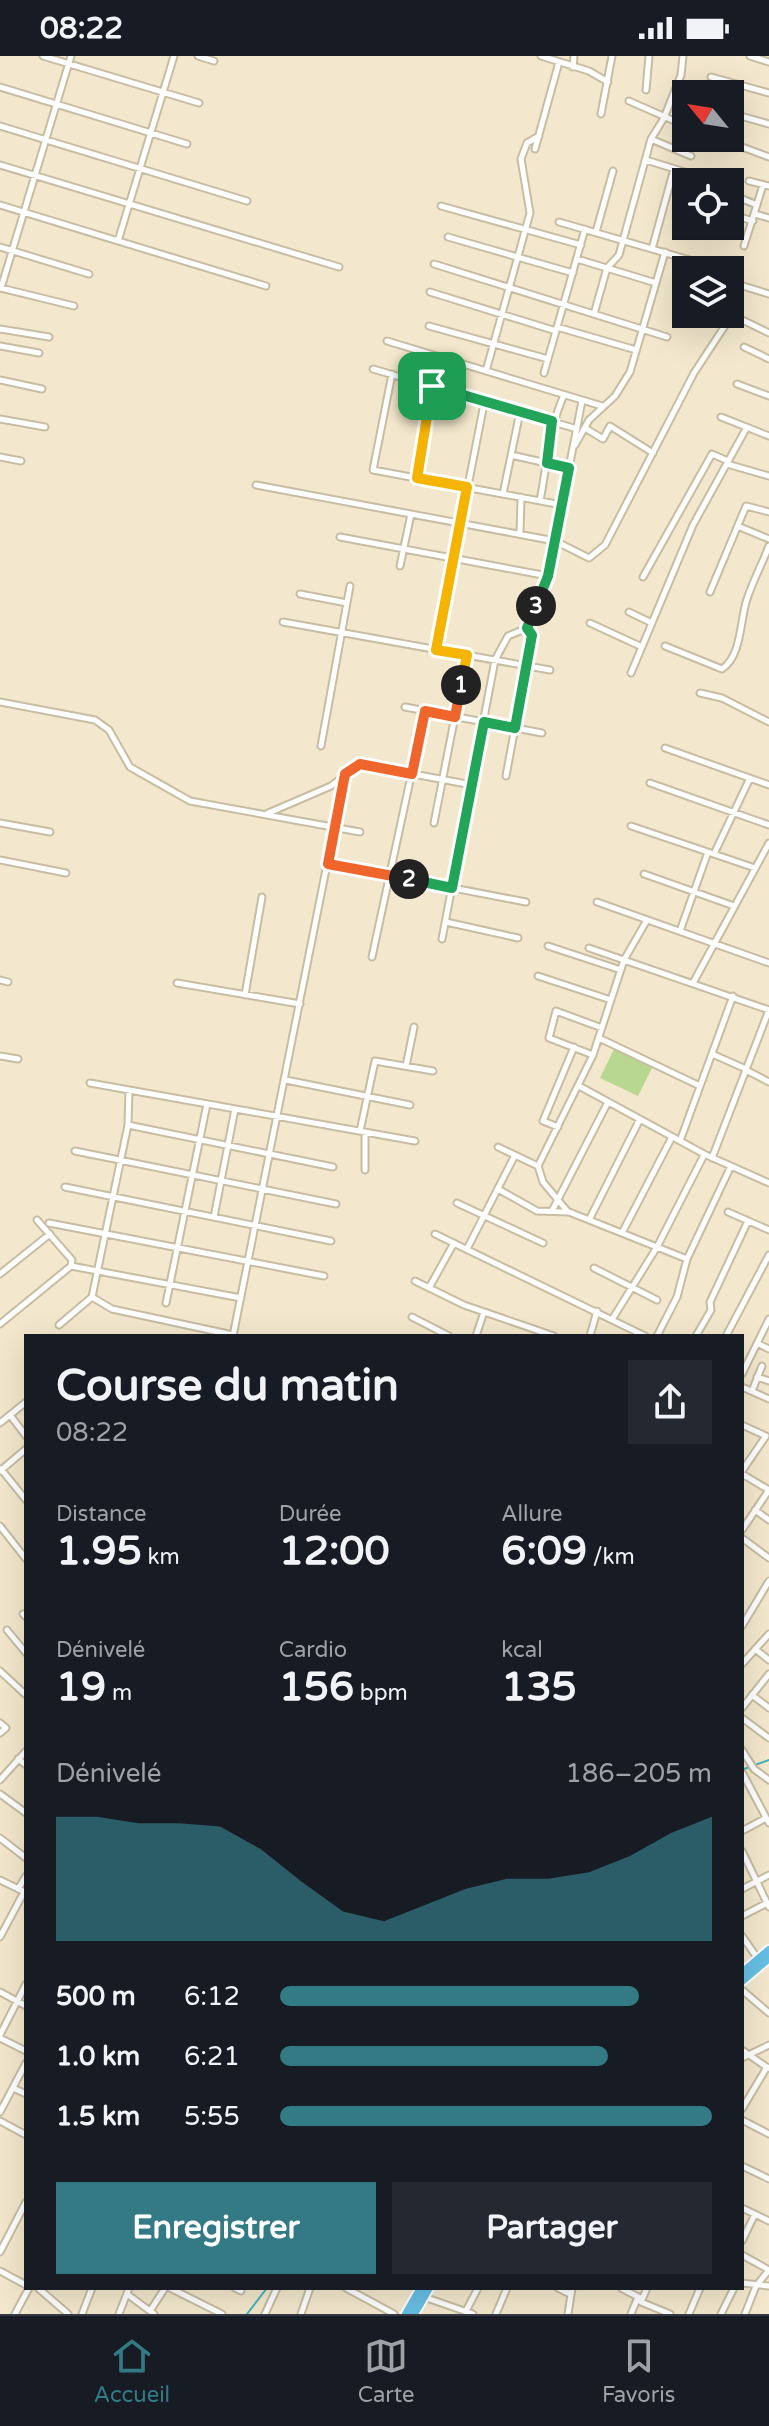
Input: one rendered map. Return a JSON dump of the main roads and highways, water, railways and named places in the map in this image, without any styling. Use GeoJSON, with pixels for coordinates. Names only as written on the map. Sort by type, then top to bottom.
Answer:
{"type":"FeatureCollection","features":[{"type":"Feature","properties":{"kind":"highway"},"geometry":{"type":"LineString","coordinates":[[744,1979],[769,1950]]}},
{"type":"Feature","properties":{"kind":"highway"},"geometry":{"type":"LineString","coordinates":[[744,1972],[769,1958]]}},
{"type":"Feature","properties":{"kind":"highway"},"geometry":{"type":"LineString","coordinates":[[406,2314],[425,2291]]}},
{"type":"Feature","properties":{"kind":"highway"},"geometry":{"type":"LineString","coordinates":[[414,2314],[425,2291]]}},
{"type":"Feature","properties":{"kind":"waterway"},"geometry":{"type":"LineString","coordinates":[[755,1765],[769,1760]]}},
{"type":"Feature","properties":{"kind":"waterway"},"geometry":{"type":"LineString","coordinates":[[744,1769],[749,1767]]}},
{"type":"Feature","properties":{"kind":"waterway"},"geometry":{"type":"LineString","coordinates":[[247,2314],[265,2290]]}}]}
